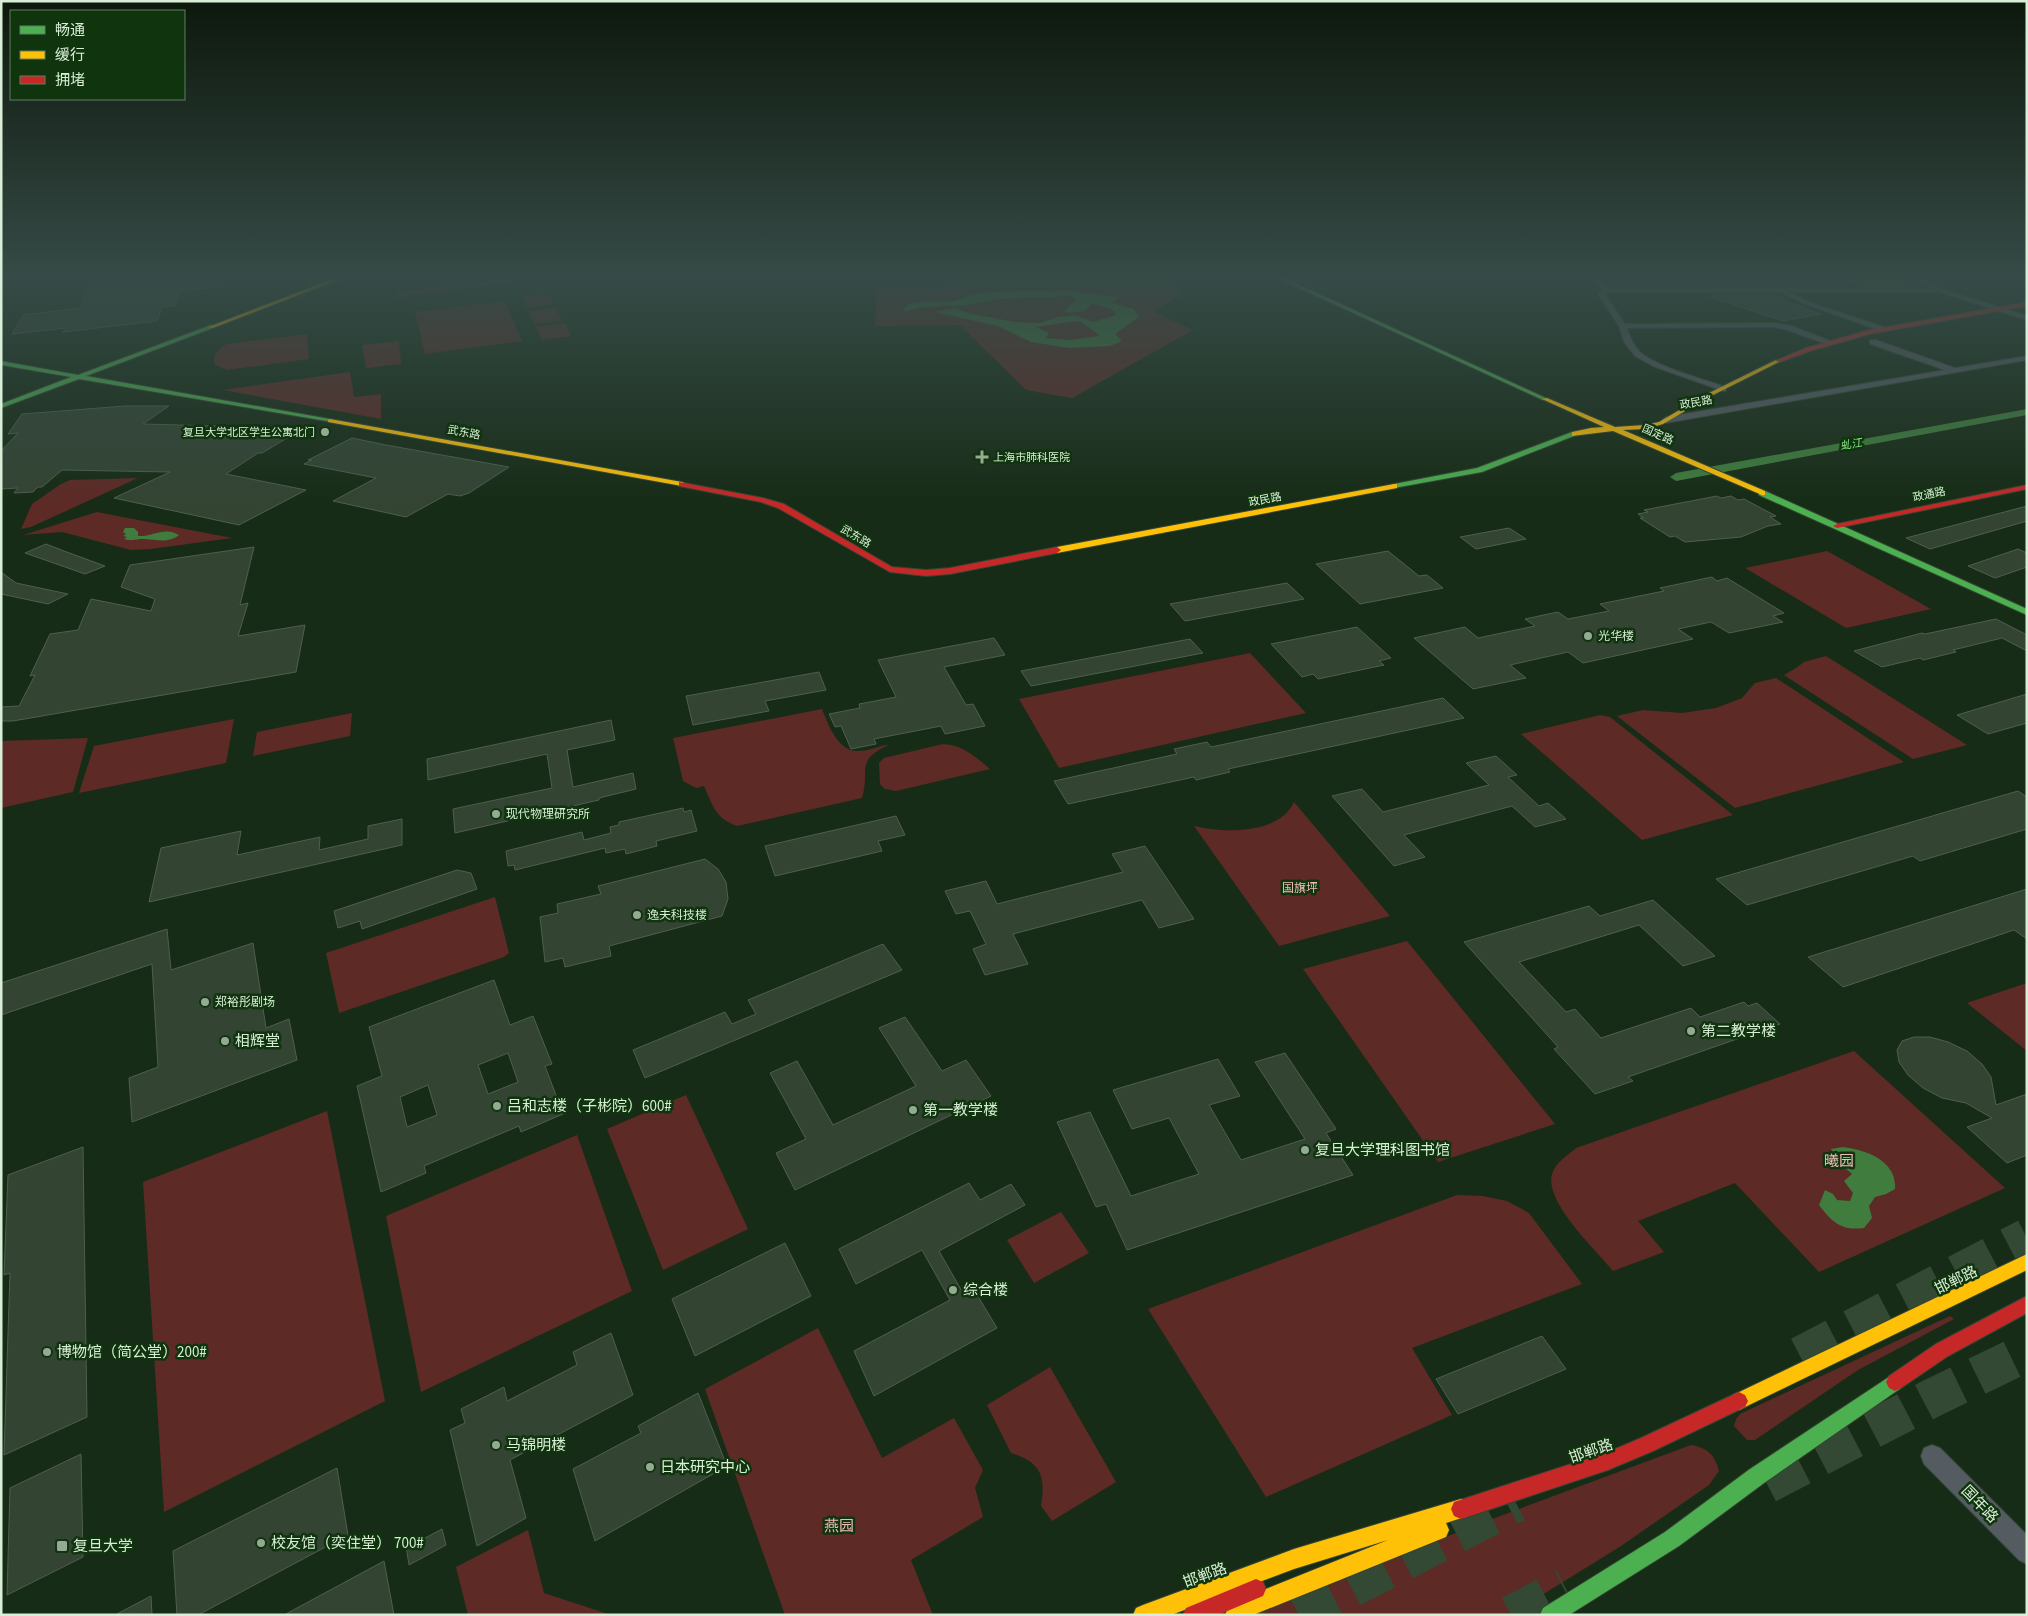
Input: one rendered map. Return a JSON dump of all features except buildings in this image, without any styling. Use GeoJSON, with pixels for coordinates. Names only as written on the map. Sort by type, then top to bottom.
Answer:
{"type":"FeatureCollection","features":[{"type":"Feature","properties":{"kind":"street"},"geometry":{"type":"LineString","coordinates":[[1,406],[141,353]]}},
{"type":"Feature","properties":{"kind":"street","name":"国定路"},"geometry":{"type":"LineString","coordinates":[[1453,353],[1618,428],[2027,606]]}},
{"type":"Feature","properties":{"kind":"street"},"geometry":{"type":"LineString","coordinates":[[1637,353],[1646,360],[1723,389]]}},
{"type":"Feature","properties":{"kind":"street","name":"政民路"},"geometry":{"type":"LineString","coordinates":[[906,572],[926,574],[950,571],[1479,470],[1582,431],[1649,426],[1666,420],[1723,389],[1797,353]]}},
{"type":"Feature","properties":{"kind":"street"},"geometry":{"type":"LineString","coordinates":[[1906,353],[1954,370]]}},
{"type":"Feature","properties":{"kind":"street","name":"政民路"},"geometry":{"type":"LineString","coordinates":[[1666,420],[2027,358]]}},
{"type":"Feature","properties":{"kind":"street","name":"武东路"},"geometry":{"type":"LineString","coordinates":[[1,363],[639,475],[763,500],[781,506],[878,563],[890,569],[906,572]]}},
{"type":"Feature","properties":{"kind":"street","name":"政通路"},"geometry":{"type":"LineString","coordinates":[[1840,525],[2027,487]]}},
{"type":"Feature","properties":{"kind":"street","name":"国定路"},"geometry":{"type":"LineString","coordinates":[[1840,525],[2027,612]]}},
{"type":"Feature","properties":{"kind":"street","name":"邯郸路"},"geometry":{"type":"LineString","coordinates":[[1143,1615],[1294,1559],[1399,1529],[1608,1461],[1647,1445],[2027,1262]]}},
{"type":"Feature","properties":{"kind":"street"},"geometry":{"type":"LineString","coordinates":[[1550,1615],[1672,1539],[1765,1470],[1942,1350],[2027,1304]]}},
{"type":"Feature","properties":{"kind":"street","name":"国年路"},"geometry":{"type":"LineString","coordinates":[[1932,1456],[2027,1552]]}},
{"type":"Feature","properties":{"kind":"street"},"geometry":{"type":"LineString","coordinates":[[1235,1615],[1248,1606],[1436,1531],[1568,1475]]}},
{"type":"Feature","properties":{"kind":"street"},"geometry":{"type":"LineString","coordinates":[[1307,1567],[1399,1529]]}},
{"type":"Feature","properties":{"kind":"street"},"geometry":{"type":"LineString","coordinates":[[1193,1615],[1270,1583]]}},
{"type":"Feature","properties":{"kind":"green space"},"geometry":{"type":"Polygon","coordinates":[[[309,353],[309,359],[227,370],[214,364],[215,354],[309,353]]]}},
{"type":"Feature","properties":{"kind":"green space"},"geometry":{"type":"Polygon","coordinates":[[[363,353],[400,353],[401,364],[366,368],[363,353]]]}},
{"type":"Feature","properties":{"kind":"green space"},"geometry":{"type":"Polygon","coordinates":[[[989,353],[1151,353],[1072,398],[1026,390],[989,353]]]}},
{"type":"Feature","properties":{"kind":"green space"},"geometry":{"type":"Polygon","coordinates":[[[350,372],[354,397],[381,394],[381,419],[223,390],[350,372]]]}},
{"type":"Feature","properties":{"kind":"green space"},"geometry":{"type":"Polygon","coordinates":[[[138,478],[31,527],[21,529],[32,504],[70,480],[138,478]]]}},
{"type":"Feature","properties":{"kind":"green space"},"geometry":{"type":"Polygon","coordinates":[[[97,512],[232,538],[131,550],[62,532],[23,535],[97,512]]]}},
{"type":"Feature","properties":{"kind":"green space"},"geometry":{"type":"Polygon","coordinates":[[[1827,551],[1931,609],[1846,628],[1745,568],[1827,551]]]}},
{"type":"Feature","properties":{"kind":"green space"},"geometry":{"type":"Polygon","coordinates":[[[1250,653],[1306,713],[1059,768],[1019,699],[1250,653]]]}},
{"type":"Feature","properties":{"kind":"green space"},"geometry":{"type":"Polygon","coordinates":[[[1826,656],[1967,745],[1913,759],[1784,675],[1804,662],[1826,656]]]}},
{"type":"Feature","properties":{"kind":"green space"},"geometry":{"type":"Polygon","coordinates":[[[1776,678],[1904,762],[1735,808],[1617,716],[1643,710],[1682,713],[1716,708],[1742,698],[1755,683],[1776,678]]]}},
{"type":"Feature","properties":{"kind":"green space"},"geometry":{"type":"Polygon","coordinates":[[[822,709],[835,736],[845,747],[851,750],[862,751],[890,744],[879,750],[867,761],[862,798],[737,826],[719,815],[704,786],[696,788],[683,781],[673,738],[822,709]]]}},
{"type":"Feature","properties":{"kind":"green space"},"geometry":{"type":"Polygon","coordinates":[[[352,713],[350,736],[253,756],[257,732],[352,713]]]}},
{"type":"Feature","properties":{"kind":"green space"},"geometry":{"type":"Polygon","coordinates":[[[1600,715],[1610,717],[1733,815],[1642,840],[1521,734],[1600,715]]]}},
{"type":"Feature","properties":{"kind":"green space"},"geometry":{"type":"Polygon","coordinates":[[[234,719],[226,763],[79,793],[94,746],[234,719]]]}},
{"type":"Feature","properties":{"kind":"green space"},"geometry":{"type":"Polygon","coordinates":[[[88,738],[73,792],[1,808],[1,741],[88,738]]]}},
{"type":"Feature","properties":{"kind":"green space"},"geometry":{"type":"Polygon","coordinates":[[[943,744],[963,749],[990,769],[896,791],[885,789],[880,784],[879,763],[884,758],[943,744]]]}},
{"type":"Feature","properties":{"kind":"green space","name":"国旗坪"},"geometry":{"type":"Polygon","coordinates":[[[1294,802],[1390,916],[1279,946],[1194,826],[1234,830],[1263,826],[1276,821],[1287,813],[1294,802]]]}},
{"type":"Feature","properties":{"kind":"green space"},"geometry":{"type":"Polygon","coordinates":[[[495,897],[509,953],[504,957],[339,1013],[326,953],[495,897]]]}},
{"type":"Feature","properties":{"kind":"green space"},"geometry":{"type":"Polygon","coordinates":[[[1407,941],[1555,1124],[1438,1162],[1303,969],[1407,941]]]}},
{"type":"Feature","properties":{"kind":"green space"},"geometry":{"type":"Polygon","coordinates":[[[2027,983],[2027,1051],[1967,1003],[2027,983]]]}},
{"type":"Feature","properties":{"kind":"green space","name":"曦园"},"geometry":{"type":"Polygon","coordinates":[[[1854,1051],[2005,1188],[1819,1272],[1735,1183],[1638,1221],[1664,1252],[1613,1271],[1573,1225],[1556,1198],[1552,1185],[1552,1174],[1559,1162],[1576,1148],[1854,1051]]]}},
{"type":"Feature","properties":{"kind":"green space"},"geometry":{"type":"Polygon","coordinates":[[[686,1095],[748,1229],[663,1270],[607,1129],[686,1095]]]}},
{"type":"Feature","properties":{"kind":"green space"},"geometry":{"type":"Polygon","coordinates":[[[327,1111],[385,1401],[164,1512],[143,1182],[327,1111]]]}},
{"type":"Feature","properties":{"kind":"green space"},"geometry":{"type":"Polygon","coordinates":[[[577,1135],[632,1291],[421,1392],[386,1216],[577,1135]]]}},
{"type":"Feature","properties":{"kind":"green space"},"geometry":{"type":"Polygon","coordinates":[[[1457,1195],[1483,1196],[1507,1201],[1529,1213],[1582,1284],[1412,1348],[1452,1415],[1266,1497],[1148,1309],[1457,1195]]]}},
{"type":"Feature","properties":{"kind":"green space"},"geometry":{"type":"Polygon","coordinates":[[[1061,1212],[1089,1253],[1034,1283],[1007,1240],[1061,1212]]]}},
{"type":"Feature","properties":{"kind":"green space"},"geometry":{"type":"Polygon","coordinates":[[[1950,1316],[1954,1319],[1858,1370],[1755,1440],[1747,1440],[1734,1426],[1740,1414],[1950,1316]]]}},
{"type":"Feature","properties":{"kind":"green space","name":"燕园"},"geometry":{"type":"Polygon","coordinates":[[[818,1328],[882,1458],[954,1418],[983,1470],[975,1488],[983,1517],[911,1560],[933,1615],[785,1615],[705,1389],[818,1328]]]}},
{"type":"Feature","properties":{"kind":"green space"},"geometry":{"type":"Polygon","coordinates":[[[1050,1367],[1116,1482],[1052,1521],[1041,1506],[1043,1486],[1039,1472],[1029,1461],[1011,1453],[987,1405],[1050,1367]]]}},
{"type":"Feature","properties":{"kind":"green space"},"geometry":{"type":"Polygon","coordinates":[[[1691,1445],[1706,1450],[1715,1461],[1719,1471],[1709,1485],[1621,1546],[1510,1615],[1251,1615],[1286,1599],[1484,1522],[1691,1445]]]}},
{"type":"Feature","properties":{"kind":"green space"},"geometry":{"type":"Polygon","coordinates":[[[528,1530],[544,1593],[611,1615],[468,1615],[456,1567],[528,1530]]]}},
{"type":"Feature","properties":{"kind":"shaded area"},"geometry":{"type":"Polygon","coordinates":[[[125,528],[134,528],[138,532],[138,536],[164,532],[174,532],[179,535],[170,540],[128,540],[124,539],[127,537],[123,536],[126,534],[123,532],[125,528]]]}},
{"type":"Feature","properties":{"kind":"shaded area"},"geometry":{"type":"Polygon","coordinates":[[[1843,1147],[1871,1154],[1879,1159],[1886,1164],[1894,1179],[1895,1189],[1875,1197],[1869,1206],[1872,1218],[1864,1228],[1843,1227],[1833,1221],[1819,1205],[1825,1190],[1833,1194],[1837,1200],[1850,1201],[1853,1193],[1844,1181],[1852,1174],[1835,1159],[1831,1149],[1843,1147]]]}},
{"type":"Feature","properties":{"kind":"waterway","name":"虬江"},"geometry":{"type":"LineString","coordinates":[[1676,477],[2027,412]]}},
{"type":"Feature","properties":{"kind":"tunnel"},"geometry":{"type":"LineString","coordinates":[[1800,1356],[2027,1238]]}},
{"type":"Feature","properties":{"kind":"tunnel"},"geometry":{"type":"LineString","coordinates":[[1767,1484],[1932,1398],[2027,1352]]}},
{"type":"Feature","properties":{"kind":"tunnel"},"geometry":{"type":"LineString","coordinates":[[1299,1615],[1516,1503]]}},
{"type":"Feature","properties":{"kind":"tunnel"},"geometry":{"type":"LineString","coordinates":[[1511,1615],[1565,1587]]}},
{"type":"Feature","properties":{"kind":"traffic: fast"},"geometry":{"type":"LineString","coordinates":[[1,406],[141,353]]}},
{"type":"Feature","properties":{"kind":"traffic: fast"},"geometry":{"type":"LineString","coordinates":[[1445,353],[1545,399]]}},
{"type":"Feature","properties":{"kind":"traffic: fast"},"geometry":{"type":"LineString","coordinates":[[1,363],[330,421]]}},
{"type":"Feature","properties":{"kind":"traffic: fast"},"geometry":{"type":"LineString","coordinates":[[1394,486],[1479,470],[1575,434]]}},
{"type":"Feature","properties":{"kind":"traffic: fast"},"geometry":{"type":"LineString","coordinates":[[1762,493],[2027,612]]}},
{"type":"Feature","properties":{"kind":"traffic: fast"},"geometry":{"type":"LineString","coordinates":[[1550,1615],[1672,1539],[1757,1476],[1895,1382]]}},
{"type":"Feature","properties":{"kind":"traffic: slow"},"geometry":{"type":"LineString","coordinates":[[1575,434],[1591,430],[1645,427],[1661,423],[1707,396],[1778,361]]}},
{"type":"Feature","properties":{"kind":"traffic: slow"},"geometry":{"type":"LineString","coordinates":[[1545,399],[1762,493]]}},
{"type":"Feature","properties":{"kind":"traffic: slow"},"geometry":{"type":"LineString","coordinates":[[330,421],[682,484]]}},
{"type":"Feature","properties":{"kind":"traffic: slow"},"geometry":{"type":"LineString","coordinates":[[1057,550],[1394,486]]}},
{"type":"Feature","properties":{"kind":"traffic: slow"},"geometry":{"type":"LineString","coordinates":[[1739,1401],[2027,1262]]}},
{"type":"Feature","properties":{"kind":"traffic: slow"},"geometry":{"type":"LineString","coordinates":[[1143,1615],[1294,1559],[1461,1509]]}},
{"type":"Feature","properties":{"kind":"traffic: slow"},"geometry":{"type":"LineString","coordinates":[[1235,1615],[1248,1606],[1439,1530]]}},
{"type":"Feature","properties":{"kind":"traffic: jam"},"geometry":{"type":"LineString","coordinates":[[1778,361],[1797,353]]}},
{"type":"Feature","properties":{"kind":"traffic: jam"},"geometry":{"type":"LineString","coordinates":[[682,484],[763,500],[781,506],[890,569],[926,573],[950,571],[1057,550]]}},
{"type":"Feature","properties":{"kind":"traffic: jam"},"geometry":{"type":"LineString","coordinates":[[1837,526],[2027,487]]}},
{"type":"Feature","properties":{"kind":"traffic: jam"},"geometry":{"type":"LineString","coordinates":[[1895,1382],[1942,1350],[2027,1304]]}},
{"type":"Feature","properties":{"kind":"traffic: jam"},"geometry":{"type":"LineString","coordinates":[[1461,1509],[1608,1461],[1647,1445],[1739,1401]]}},
{"type":"Feature","properties":{"kind":"traffic: jam"},"geometry":{"type":"LineString","coordinates":[[1193,1615],[1256,1589]]}},
{"type":"Feature","properties":{"kind":"place","name":"复旦大学北区学生公寓北门"},"geometry":{"type":"Point","coordinates":[325,432]}},
{"type":"Feature","properties":{"kind":"place","name":"上海市肺科医院"},"geometry":{"type":"Point","coordinates":[982,457]}},
{"type":"Feature","properties":{"kind":"place","name":"光华楼"},"geometry":{"type":"Point","coordinates":[1588,636]}},
{"type":"Feature","properties":{"kind":"place","name":"现代物理研究所"},"geometry":{"type":"Point","coordinates":[496,814]}},
{"type":"Feature","properties":{"kind":"place","name":"逸夫科技楼"},"geometry":{"type":"Point","coordinates":[637,915]}},
{"type":"Feature","properties":{"kind":"place","name":"郑裕彤剧场‌"},"geometry":{"type":"Point","coordinates":[205,1002]}},
{"type":"Feature","properties":{"kind":"place","name":"第二教学楼"},"geometry":{"type":"Point","coordinates":[1691,1031]}},
{"type":"Feature","properties":{"kind":"place","name":"相辉堂"},"geometry":{"type":"Point","coordinates":[225,1041]}},
{"type":"Feature","properties":{"kind":"place","name":"吕和志楼（子彬院）600#"},"geometry":{"type":"Point","coordinates":[497,1106]}},
{"type":"Feature","properties":{"kind":"place","name":"第一教学楼"},"geometry":{"type":"Point","coordinates":[913,1110]}},
{"type":"Feature","properties":{"kind":"place","name":"复旦大学理科图书馆"},"geometry":{"type":"Point","coordinates":[1305,1150]}},
{"type":"Feature","properties":{"kind":"place","name":"综合楼"},"geometry":{"type":"Point","coordinates":[953,1290]}},
{"type":"Feature","properties":{"kind":"place","name":"博物馆（简公堂）200#"},"geometry":{"type":"Point","coordinates":[47,1352]}},
{"type":"Feature","properties":{"kind":"place","name":"马锦明楼"},"geometry":{"type":"Point","coordinates":[496,1445]}},
{"type":"Feature","properties":{"kind":"place","name":"日本研究中心"},"geometry":{"type":"Point","coordinates":[650,1467]}},
{"type":"Feature","properties":{"kind":"place","name":"校友馆（奕住堂） 700#"},"geometry":{"type":"Point","coordinates":[261,1543]}},
{"type":"Feature","properties":{"kind":"place","name":"复旦大学"},"geometry":{"type":"Point","coordinates":[62,1546]}}]}
